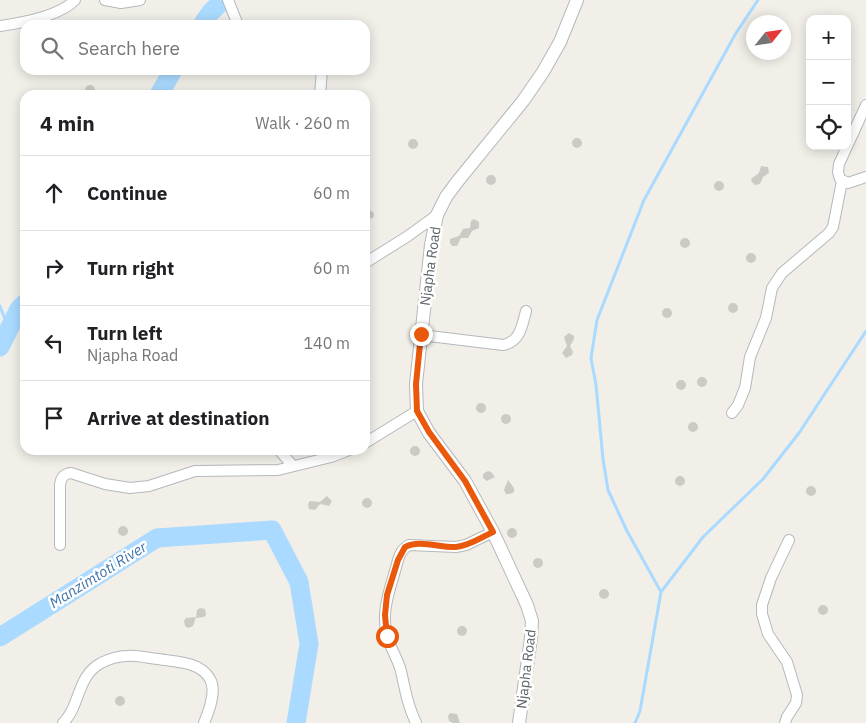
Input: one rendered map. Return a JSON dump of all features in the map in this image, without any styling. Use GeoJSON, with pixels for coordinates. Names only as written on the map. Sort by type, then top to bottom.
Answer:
{"type":"FeatureCollection","features":[{"type":"Feature","properties":{"kind":"street"},"geometry":{"type":"LineString","coordinates":[[28,20],[66,8],[75,0]]}},
{"type":"Feature","properties":{"kind":"street"},"geometry":{"type":"LineString","coordinates":[[105,0],[121,3],[140,0]]}},
{"type":"Feature","properties":{"kind":"street"},"geometry":{"type":"LineString","coordinates":[[228,0],[236,20]]}},
{"type":"Feature","properties":{"kind":"street","name":"Njapha Road"},"geometry":{"type":"LineString","coordinates":[[519,723],[532,621],[521,591],[493,532],[465,481],[429,432],[417,411],[416,384],[431,245],[437,215],[457,182],[523,101],[543,72],[560,42],[577,0]]}},
{"type":"Feature","properties":{"kind":"street"},"geometry":{"type":"LineString","coordinates":[[0,26],[20,23]]}},
{"type":"Feature","properties":{"kind":"street"},"geometry":{"type":"LineString","coordinates":[[320,90],[322,75]]}},
{"type":"Feature","properties":{"kind":"street"},"geometry":{"type":"LineString","coordinates":[[866,105],[839,164],[838,176],[842,180],[851,183],[866,177]]}},
{"type":"Feature","properties":{"kind":"street"},"geometry":{"type":"LineString","coordinates":[[732,413],[738,405],[745,388],[750,357],[766,318],[772,288],[782,273],[829,233],[833,227],[842,180]]}},
{"type":"Feature","properties":{"kind":"street"},"geometry":{"type":"LineString","coordinates":[[370,260],[437,215]]}},
{"type":"Feature","properties":{"kind":"street"},"geometry":{"type":"LineString","coordinates":[[421,334],[462,341],[508,344],[516,338],[526,311]]}},
{"type":"Feature","properties":{"kind":"street"},"geometry":{"type":"LineString","coordinates":[[370,440],[417,411]]}},
{"type":"Feature","properties":{"kind":"street"},"geometry":{"type":"LineString","coordinates":[[283,455],[293,466]]}},
{"type":"Feature","properties":{"kind":"street"},"geometry":{"type":"LineString","coordinates":[[60,545],[60,485],[61,478],[66,474],[71,473],[105,484],[130,488],[149,486],[195,471],[278,470],[336,455]]}},
{"type":"Feature","properties":{"kind":"street"},"geometry":{"type":"LineString","coordinates":[[416,723],[408,708],[397,658],[387,636],[387,595],[398,560],[402,551],[409,545],[456,547],[493,532]]}},
{"type":"Feature","properties":{"kind":"street"},"geometry":{"type":"LineString","coordinates":[[785,723],[796,703],[797,695],[787,662],[768,634],[762,614],[762,605],[771,578],[789,540]]}},
{"type":"Feature","properties":{"kind":"street"},"geometry":{"type":"LineString","coordinates":[[63,723],[71,710],[85,677],[102,662],[125,656],[143,656],[181,662],[194,666],[206,674],[211,680],[213,687],[209,711],[204,723]]}},
{"type":"Feature","properties":{"kind":"building"},"geometry":{"type":"Polygon","coordinates":[[[88,85],[92,85],[95,90],[85,90],[88,85]]]}},
{"type":"Feature","properties":{"kind":"building"},"geometry":{"type":"Polygon","coordinates":[[[575,138],[579,138],[582,143],[581,147],[575,148],[572,145],[572,141],[575,138]]]}},
{"type":"Feature","properties":{"kind":"building"},"geometry":{"type":"Polygon","coordinates":[[[411,139],[415,139],[418,144],[417,148],[411,149],[408,146],[408,142],[411,139]]]}},
{"type":"Feature","properties":{"kind":"building"},"geometry":{"type":"Polygon","coordinates":[[[761,166],[768,167],[769,173],[763,177],[760,184],[755,185],[751,179],[759,173],[761,166]]]}},
{"type":"Feature","properties":{"kind":"building"},"geometry":{"type":"Polygon","coordinates":[[[489,175],[493,175],[496,180],[495,184],[489,185],[486,182],[486,178],[489,175]]]}},
{"type":"Feature","properties":{"kind":"building"},"geometry":{"type":"Polygon","coordinates":[[[717,181],[721,181],[724,186],[723,190],[717,191],[714,188],[714,184],[717,181]]]}},
{"type":"Feature","properties":{"kind":"building"},"geometry":{"type":"Polygon","coordinates":[[[370,211],[374,214],[373,218],[370,219],[370,211]]]}},
{"type":"Feature","properties":{"kind":"building"},"geometry":{"type":"Polygon","coordinates":[[[474,219],[479,222],[479,228],[472,231],[468,238],[461,238],[457,246],[452,246],[450,239],[459,236],[463,229],[470,228],[471,221],[474,219]]]}},
{"type":"Feature","properties":{"kind":"building"},"geometry":{"type":"Polygon","coordinates":[[[683,238],[687,238],[690,243],[689,247],[683,248],[680,245],[680,241],[683,238]]]}},
{"type":"Feature","properties":{"kind":"building"},"geometry":{"type":"Polygon","coordinates":[[[749,253],[753,253],[756,258],[755,262],[749,263],[746,260],[746,256],[749,253]]]}},
{"type":"Feature","properties":{"kind":"building"},"geometry":{"type":"Polygon","coordinates":[[[731,303],[735,303],[738,308],[737,312],[731,313],[728,310],[728,306],[731,303]]]}},
{"type":"Feature","properties":{"kind":"building"},"geometry":{"type":"Polygon","coordinates":[[[665,308],[669,308],[672,313],[671,317],[665,318],[662,315],[662,311],[665,308]]]}},
{"type":"Feature","properties":{"kind":"building"},"geometry":{"type":"Polygon","coordinates":[[[569,333],[574,336],[570,346],[573,352],[572,355],[566,358],[562,353],[567,346],[564,337],[569,333]]]}},
{"type":"Feature","properties":{"kind":"building"},"geometry":{"type":"Polygon","coordinates":[[[700,377],[704,377],[707,382],[706,386],[700,387],[697,384],[697,380],[700,377]]]}},
{"type":"Feature","properties":{"kind":"building"},"geometry":{"type":"Polygon","coordinates":[[[679,380],[683,380],[686,385],[685,389],[679,390],[676,387],[676,383],[679,380]]]}},
{"type":"Feature","properties":{"kind":"building"},"geometry":{"type":"Polygon","coordinates":[[[479,403],[483,403],[486,408],[485,412],[479,413],[476,410],[476,406],[479,403]]]}},
{"type":"Feature","properties":{"kind":"building"},"geometry":{"type":"Polygon","coordinates":[[[504,414],[508,414],[511,419],[510,423],[504,424],[501,421],[501,417],[504,414]]]}},
{"type":"Feature","properties":{"kind":"building"},"geometry":{"type":"Polygon","coordinates":[[[691,422],[695,422],[698,427],[697,431],[691,432],[688,429],[688,425],[691,422]]]}},
{"type":"Feature","properties":{"kind":"building"},"geometry":{"type":"Polygon","coordinates":[[[413,446],[417,446],[420,451],[419,455],[413,456],[410,453],[410,449],[413,446]]]}},
{"type":"Feature","properties":{"kind":"building"},"geometry":{"type":"Polygon","coordinates":[[[488,471],[495,477],[487,481],[483,478],[483,474],[488,471]]]}},
{"type":"Feature","properties":{"kind":"building"},"geometry":{"type":"Polygon","coordinates":[[[678,476],[682,476],[685,481],[684,485],[678,486],[675,483],[675,479],[678,476]]]}},
{"type":"Feature","properties":{"kind":"building"},"geometry":{"type":"Polygon","coordinates":[[[508,480],[514,488],[514,492],[506,494],[504,490],[508,480]]]}},
{"type":"Feature","properties":{"kind":"building"},"geometry":{"type":"Polygon","coordinates":[[[809,486],[813,486],[816,491],[815,495],[809,496],[806,493],[806,489],[809,486]]]}},
{"type":"Feature","properties":{"kind":"building"},"geometry":{"type":"Polygon","coordinates":[[[327,496],[332,501],[329,506],[320,504],[315,510],[309,509],[308,504],[310,501],[320,502],[327,496]]]}},
{"type":"Feature","properties":{"kind":"building"},"geometry":{"type":"Polygon","coordinates":[[[365,498],[369,498],[372,503],[371,507],[365,508],[362,505],[362,501],[365,498]]]}},
{"type":"Feature","properties":{"kind":"building"},"geometry":{"type":"Polygon","coordinates":[[[121,526],[125,526],[128,531],[127,535],[121,536],[118,533],[118,529],[121,526]]]}},
{"type":"Feature","properties":{"kind":"building"},"geometry":{"type":"Polygon","coordinates":[[[510,528],[514,528],[517,533],[516,537],[510,538],[507,535],[507,531],[510,528]]]}},
{"type":"Feature","properties":{"kind":"building"},"geometry":{"type":"Polygon","coordinates":[[[536,558],[540,558],[543,563],[542,567],[536,568],[533,565],[533,561],[536,558]]]}},
{"type":"Feature","properties":{"kind":"building"},"geometry":{"type":"Polygon","coordinates":[[[602,589],[606,589],[609,594],[608,598],[602,599],[599,596],[599,592],[602,589]]]}},
{"type":"Feature","properties":{"kind":"building"},"geometry":{"type":"Polygon","coordinates":[[[821,605],[825,605],[828,610],[827,614],[821,615],[818,612],[818,608],[821,605]]]}},
{"type":"Feature","properties":{"kind":"building"},"geometry":{"type":"Polygon","coordinates":[[[200,608],[205,609],[206,615],[196,618],[197,610],[200,608]]]}},
{"type":"Feature","properties":{"kind":"building"},"geometry":{"type":"Polygon","coordinates":[[[196,617],[193,626],[188,628],[185,626],[184,621],[186,618],[196,617]]]}},
{"type":"Feature","properties":{"kind":"building"},"geometry":{"type":"Polygon","coordinates":[[[460,626],[464,626],[467,631],[466,635],[460,636],[457,633],[457,629],[460,626]]]}},
{"type":"Feature","properties":{"kind":"building"},"geometry":{"type":"Polygon","coordinates":[[[118,696],[122,696],[125,701],[124,705],[118,706],[115,703],[115,699],[118,696]]]}},
{"type":"Feature","properties":{"kind":"building"},"geometry":{"type":"Polygon","coordinates":[[[450,713],[457,714],[460,723],[449,721],[448,716],[450,713]]]}},
{"type":"Feature","properties":{"kind":"waterway","name":"Manzimtoti River"},"geometry":{"type":"LineString","coordinates":[[205,20],[223,0]]}},
{"type":"Feature","properties":{"kind":"waterway"},"geometry":{"type":"LineString","coordinates":[[635,723],[640,711],[661,592],[627,531],[608,490],[596,385],[591,358],[597,320],[644,200],[736,33],[758,0]]}},
{"type":"Feature","properties":{"kind":"waterway","name":"Manzimtoti River"},"geometry":{"type":"LineString","coordinates":[[162,90],[170,75]]}},
{"type":"Feature","properties":{"kind":"waterway"},"geometry":{"type":"LineString","coordinates":[[0,306],[9,330]]}},
{"type":"Feature","properties":{"kind":"waterway","name":"Manzimtoti River"},"geometry":{"type":"LineString","coordinates":[[0,347],[20,308]]}},
{"type":"Feature","properties":{"kind":"waterway"},"geometry":{"type":"LineString","coordinates":[[661,592],[703,537],[763,479],[799,433],[866,331]]}},
{"type":"Feature","properties":{"kind":"waterway","name":"Manzimtoti River"},"geometry":{"type":"LineString","coordinates":[[0,637],[157,538],[272,530],[299,582],[309,644],[296,723]]}},
{"type":"Feature","properties":{"kind":"route"},"geometry":{"type":"LineString","coordinates":[[387,636],[385,615],[387,595],[398,560],[405,547],[414,544],[456,547],[466,545],[493,532],[465,481],[429,432],[417,411],[416,384],[421,334]]}}]}
